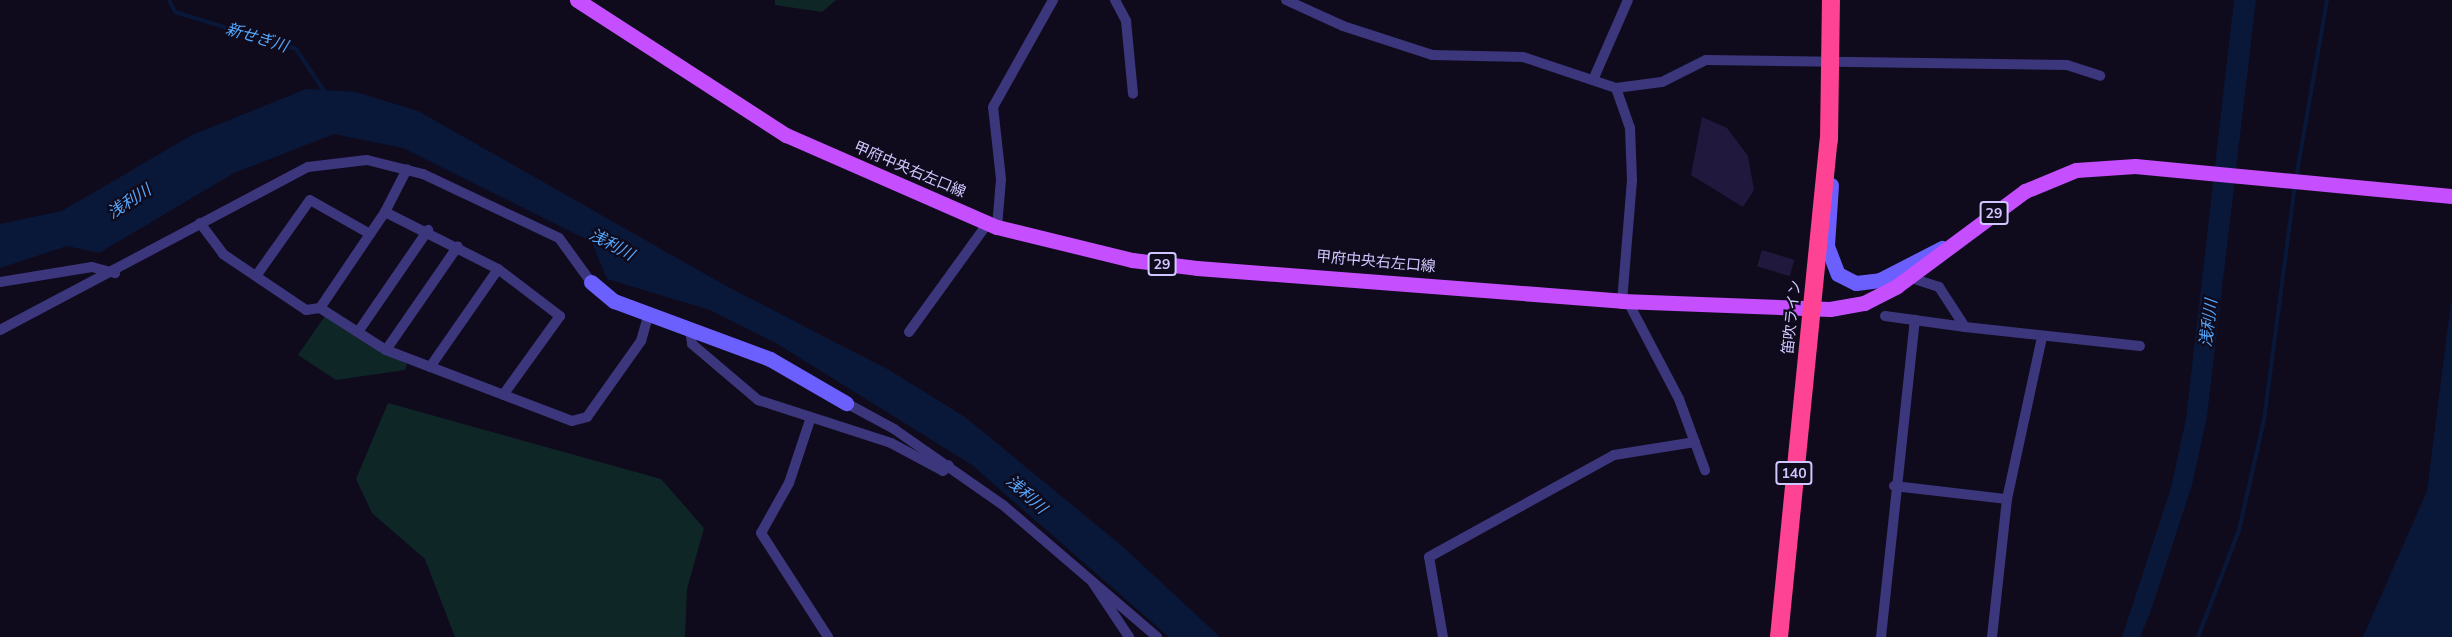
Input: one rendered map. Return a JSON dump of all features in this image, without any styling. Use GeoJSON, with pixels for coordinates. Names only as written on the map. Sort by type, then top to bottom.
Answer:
{"type":"FeatureCollection","features":[{"type":"Feature","properties":{"kind":"highway","name":"笛吹ライン"},"geometry":{"type":"LineString","coordinates":[[1779,637],[1828,140],[1831,0]]}},
{"type":"Feature","properties":{"kind":"main road","name":"甲府中央右左口線"},"geometry":{"type":"LineString","coordinates":[[577,0],[786,135],[992,225],[1132,260],[1197,268],[1624,300],[1810,309],[1864,303],[1908,277],[2025,191],[2059,175],[2113,165],[2452,196]]}},
{"type":"Feature","properties":{"kind":"street"},"geometry":{"type":"LineString","coordinates":[[909,332],[992,225],[1001,179],[993,107],[1053,0]]}},
{"type":"Feature","properties":{"kind":"street"},"geometry":{"type":"LineString","coordinates":[[1115,0],[1126,21],[1132,94]]}},
{"type":"Feature","properties":{"kind":"street"},"geometry":{"type":"LineString","coordinates":[[1286,0],[1343,26],[1432,55],[1523,57],[1616,88],[1662,82],[1706,60],[2067,65],[2100,76]]}},
{"type":"Feature","properties":{"kind":"street"},"geometry":{"type":"LineString","coordinates":[[1593,80],[1628,0]]}},
{"type":"Feature","properties":{"kind":"street"},"geometry":{"type":"LineString","coordinates":[[1616,88],[1630,128],[1632,180],[1624,300],[1679,399],[1705,470]]}},
{"type":"Feature","properties":{"kind":"street"},"geometry":{"type":"LineString","coordinates":[[1828,140],[1832,207],[1827,246],[1838,274],[1856,283],[1880,280],[1952,243]]}},
{"type":"Feature","properties":{"kind":"street"},"geometry":{"type":"LineString","coordinates":[[0,330],[115,273],[200,223],[308,167],[367,160],[407,169],[559,238],[591,282],[614,301],[770,359],[949,465],[1084,571],[1156,637]]}},
{"type":"Feature","properties":{"kind":"street"},"geometry":{"type":"LineString","coordinates":[[321,308],[385,212],[407,169]]}},
{"type":"Feature","properties":{"kind":"street"},"geometry":{"type":"LineString","coordinates":[[256,276],[310,200],[370,234]]}},
{"type":"Feature","properties":{"kind":"street"},"geometry":{"type":"LineString","coordinates":[[385,212],[428,230],[498,269],[560,316],[503,395]]}},
{"type":"Feature","properties":{"kind":"street"},"geometry":{"type":"LineString","coordinates":[[200,223],[223,254],[306,310],[321,308],[386,350],[572,421],[587,417],[641,340],[649,313]]}},
{"type":"Feature","properties":{"kind":"street"},"geometry":{"type":"LineString","coordinates":[[358,332],[428,230]]}},
{"type":"Feature","properties":{"kind":"street"},"geometry":{"type":"LineString","coordinates":[[386,350],[458,246]]}},
{"type":"Feature","properties":{"kind":"street"},"geometry":{"type":"LineString","coordinates":[[0,282],[92,267],[115,273]]}},
{"type":"Feature","properties":{"kind":"street"},"geometry":{"type":"LineString","coordinates":[[430,367],[498,269]]}},
{"type":"Feature","properties":{"kind":"street"},"geometry":{"type":"LineString","coordinates":[[1908,277],[1939,287],[1965,327]]}},
{"type":"Feature","properties":{"kind":"street"},"geometry":{"type":"LineString","coordinates":[[1885,316],[2042,337],[2140,346]]}},
{"type":"Feature","properties":{"kind":"street"},"geometry":{"type":"LineString","coordinates":[[1881,637],[1894,486],[1916,320]]}},
{"type":"Feature","properties":{"kind":"street"},"geometry":{"type":"LineString","coordinates":[[690,329],[692,344],[758,400],[810,420],[891,443],[943,471],[949,465]]}},
{"type":"Feature","properties":{"kind":"street"},"geometry":{"type":"LineString","coordinates":[[1992,637],[2007,499],[2042,337]]}},
{"type":"Feature","properties":{"kind":"street"},"geometry":{"type":"LineString","coordinates":[[810,420],[789,483],[761,533],[828,637]]}},
{"type":"Feature","properties":{"kind":"street"},"geometry":{"type":"LineString","coordinates":[[1443,637],[1429,557],[1614,455],[1695,442]]}},
{"type":"Feature","properties":{"kind":"street"},"geometry":{"type":"LineString","coordinates":[[1894,486],[2007,499]]}},
{"type":"Feature","properties":{"kind":"street"},"geometry":{"type":"LineString","coordinates":[[1084,571],[1129,637]]}},
{"type":"Feature","properties":{"kind":"green space"},"geometry":{"type":"Polygon","coordinates":[[[775,0],[836,0],[822,12],[775,5],[775,0]]]}},
{"type":"Feature","properties":{"kind":"green space"},"geometry":{"type":"Polygon","coordinates":[[[325,316],[407,364],[405,370],[336,380],[298,355],[325,316]]]}},
{"type":"Feature","properties":{"kind":"green space"},"geometry":{"type":"Polygon","coordinates":[[[388,403],[661,479],[704,528],[687,589],[685,637],[455,637],[425,559],[372,513],[356,479],[388,403]]]}},
{"type":"Feature","properties":{"kind":"water","name":"浅利川"},"geometry":{"type":"Polygon","coordinates":[[[2234,0],[2256,0],[2207,416],[2192,485],[2150,613],[2140,637],[2122,637],[2171,488],[2186,419],[2234,0]]]}},
{"type":"Feature","properties":{"kind":"water","name":"浅利川"},"geometry":{"type":"Polygon","coordinates":[[[306,89],[356,92],[418,111],[728,287],[889,370],[965,417],[1122,546],[1220,637],[1169,637],[972,465],[776,343],[710,310],[607,279],[592,242],[403,148],[334,134],[234,173],[99,253],[67,246],[0,268],[0,224],[62,211],[192,135],[306,89]]]}},
{"type":"Feature","properties":{"kind":"water"},"geometry":{"type":"Polygon","coordinates":[[[2452,295],[2452,637],[2363,637],[2427,491],[2452,295]]]}},
{"type":"Feature","properties":{"kind":"building"},"geometry":{"type":"Polygon","coordinates":[[[1702,117],[1727,128],[1748,156],[1754,190],[1743,207],[1691,175],[1702,117]]]}},
{"type":"Feature","properties":{"kind":"building"},"geometry":{"type":"Polygon","coordinates":[[[1762,250],[1795,260],[1790,276],[1757,266],[1762,250]]]}},
{"type":"Feature","properties":{"kind":"waterway","name":"新せぎ川"},"geometry":{"type":"LineString","coordinates":[[169,0],[175,12],[296,49],[326,94]]}},
{"type":"Feature","properties":{"kind":"waterway"},"geometry":{"type":"LineString","coordinates":[[2296,178],[2327,0]]}},
{"type":"Feature","properties":{"kind":"waterway"},"geometry":{"type":"LineString","coordinates":[[2198,637],[2239,530],[2264,420],[2295,185]]}}]}
